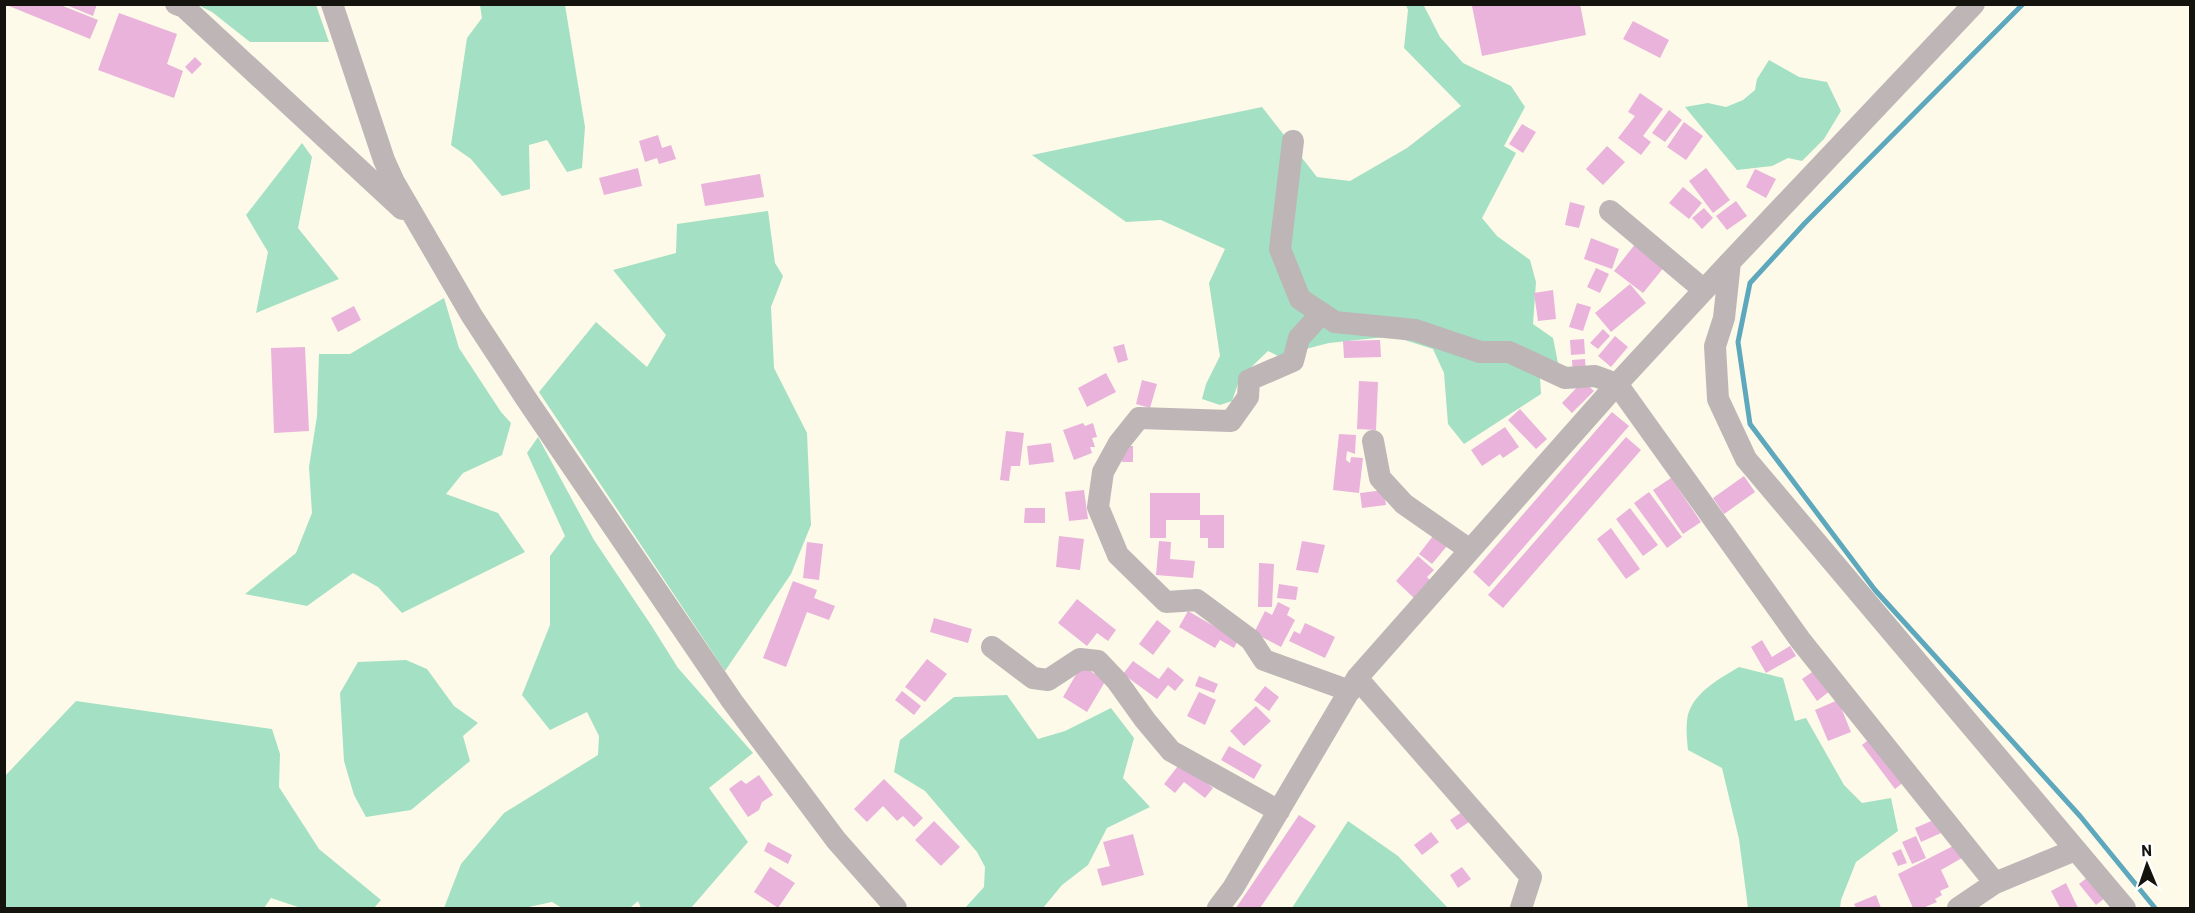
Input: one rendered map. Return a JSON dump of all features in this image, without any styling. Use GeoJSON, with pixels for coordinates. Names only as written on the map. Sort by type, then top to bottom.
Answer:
{"type":"FeatureCollection","features":[{"type":"Feature","properties":{"kind":"street"},"geometry":{"type":"LineString","coordinates":[[176,4],[184,7],[418,224]]}},
{"type":"Feature","properties":{"kind":"street"},"geometry":{"type":"LineString","coordinates":[[332,4],[384,160],[394,182],[472,315],[527,400],[732,701],[836,840],[896,909]]}},
{"type":"Feature","properties":{"kind":"street"},"geometry":{"type":"LineString","coordinates":[[1218,909],[1233,888],[1354,684],[1617,384],[1974,4]]}},
{"type":"Feature","properties":{"kind":"street"},"geometry":{"type":"LineString","coordinates":[[1293,141],[1280,249],[1300,299],[1335,321],[1415,330],[1480,352],[1509,352],[1564,378],[1595,376],[1617,384],[1801,641],[1995,883]]}},
{"type":"Feature","properties":{"kind":"street"},"geometry":{"type":"LineString","coordinates":[[1610,211],[1704,290]]}},
{"type":"Feature","properties":{"kind":"street"},"geometry":{"type":"LineString","coordinates":[[1730,262],[1724,318],[1715,346],[1719,399],[1746,459],[2125,909]]}},
{"type":"Feature","properties":{"kind":"street"},"geometry":{"type":"LineString","coordinates":[[1322,313],[1299,338],[1293,361],[1249,380],[1248,397],[1231,421],[1139,418],[1119,443],[1103,472],[1098,507],[1118,555],[1166,602],[1197,600],[1251,640],[1263,660],[1354,684],[1531,878],[1521,909]]}},
{"type":"Feature","properties":{"kind":"street"},"geometry":{"type":"LineString","coordinates":[[1373,441],[1380,478],[1404,504],[1470,550]]}},
{"type":"Feature","properties":{"kind":"street"},"geometry":{"type":"LineString","coordinates":[[992,647],[1033,678],[1048,680],[1080,659],[1098,661],[1172,751],[1279,811]]}},
{"type":"Feature","properties":{"kind":"street"},"geometry":{"type":"LineString","coordinates":[[1958,909],[1995,883],[2074,850]]}},
{"type":"Feature","properties":{"kind":"green space"},"geometry":{"type":"Polygon","coordinates":[[[198,5],[316,5],[329,42],[250,42],[212,12],[198,5]]]}},
{"type":"Feature","properties":{"kind":"green space"},"geometry":{"type":"Polygon","coordinates":[[[480,5],[565,5],[585,127],[582,168],[567,172],[547,140],[529,145],[530,189],[502,196],[471,159],[451,145],[467,38],[482,18],[480,5]]]}},
{"type":"Feature","properties":{"kind":"green space"},"geometry":{"type":"Polygon","coordinates":[[[1406,5],[1425,5],[1440,37],[1463,63],[1511,86],[1525,107],[1504,146],[1516,153],[1482,218],[1497,236],[1530,260],[1536,282],[1533,324],[1553,338],[1559,368],[1540,377],[1541,394],[1464,444],[1448,424],[1444,373],[1433,349],[1395,337],[1329,343],[1278,356],[1268,351],[1240,378],[1232,401],[1220,405],[1202,399],[1206,384],[1220,356],[1209,283],[1225,249],[1161,220],[1126,222],[1032,155],[1262,107],[1317,177],[1350,181],[1407,148],[1461,106],[1404,48],[1408,10],[1406,5]]]}},
{"type":"Feature","properties":{"kind":"green space"},"geometry":{"type":"Polygon","coordinates":[[[1769,60],[1799,77],[1827,82],[1841,111],[1824,139],[1802,161],[1788,158],[1772,166],[1737,170],[1685,107],[1708,103],[1726,107],[1743,100],[1755,90],[1757,79],[1769,60]]]}},
{"type":"Feature","properties":{"kind":"green space"},"geometry":{"type":"Polygon","coordinates":[[[302,143],[312,157],[298,228],[339,279],[256,313],[268,252],[246,215],[302,143]]]}},
{"type":"Feature","properties":{"kind":"green space"},"geometry":{"type":"Polygon","coordinates":[[[768,211],[775,263],[783,276],[771,307],[774,368],[807,433],[811,525],[791,574],[725,671],[539,392],[596,322],[647,367],[666,335],[613,270],[676,253],[677,224],[768,211]]]}},
{"type":"Feature","properties":{"kind":"green space"},"geometry":{"type":"Polygon","coordinates":[[[444,298],[459,348],[501,412],[511,423],[502,455],[463,473],[446,494],[498,513],[525,552],[402,613],[378,587],[353,573],[307,606],[245,594],[296,553],[312,513],[309,467],[317,416],[319,354],[350,354],[444,298]]]}},
{"type":"Feature","properties":{"kind":"green space"},"geometry":{"type":"Polygon","coordinates":[[[538,437],[594,540],[678,668],[753,753],[709,788],[748,842],[691,908],[641,908],[638,901],[630,908],[562,908],[552,902],[524,908],[444,908],[461,864],[504,813],[598,755],[599,736],[587,712],[550,730],[522,695],[550,625],[550,556],[565,536],[527,453],[538,437]]]}},
{"type":"Feature","properties":{"kind":"green space"},"geometry":{"type":"Polygon","coordinates":[[[406,660],[427,669],[454,706],[478,723],[463,736],[470,761],[411,810],[366,817],[354,795],[344,761],[340,693],[358,662],[406,660]]]}},
{"type":"Feature","properties":{"kind":"green space"},"geometry":{"type":"Polygon","coordinates":[[[1739,667],[1783,678],[1795,721],[1806,718],[1844,785],[1862,803],[1891,798],[1898,831],[1856,862],[1840,908],[1748,908],[1739,839],[1722,768],[1688,750],[1687,731],[1687,721],[1693,703],[1706,689],[1739,667]]]}},
{"type":"Feature","properties":{"kind":"green space"},"geometry":{"type":"Polygon","coordinates":[[[1007,695],[1038,739],[1065,731],[1111,708],[1134,738],[1123,778],[1150,807],[1107,828],[1088,865],[1062,885],[1043,908],[965,908],[984,887],[985,867],[977,852],[925,791],[894,772],[900,740],[954,697],[1007,695]]]}},
{"type":"Feature","properties":{"kind":"green space"},"geometry":{"type":"Polygon","coordinates":[[[76,701],[272,729],[280,754],[279,787],[319,849],[381,900],[374,908],[301,908],[271,898],[264,908],[5,908],[5,776],[76,701]]]}},
{"type":"Feature","properties":{"kind":"green space"},"geometry":{"type":"Polygon","coordinates":[[[1348,821],[1398,856],[1448,908],[1292,908],[1348,821]]]}},
{"type":"Feature","properties":{"kind":"building"},"geometry":{"type":"Polygon","coordinates":[[[4,4],[58,4],[98,20],[90,39],[4,4]]]}},
{"type":"Feature","properties":{"kind":"building"},"geometry":{"type":"Polygon","coordinates":[[[64,4],[97,4],[93,16],[64,4]]]}},
{"type":"Feature","properties":{"kind":"building"},"geometry":{"type":"Polygon","coordinates":[[[1478,4],[1580,4],[1586,35],[1482,56],[1472,6],[1478,4]]]}},
{"type":"Feature","properties":{"kind":"building"},"geometry":{"type":"Polygon","coordinates":[[[119,13],[177,34],[167,64],[183,71],[174,98],[98,70],[119,13]]]}},
{"type":"Feature","properties":{"kind":"building"},"geometry":{"type":"Polygon","coordinates":[[[1633,21],[1669,40],[1660,58],[1623,39],[1633,21]]]}},
{"type":"Feature","properties":{"kind":"building"},"geometry":{"type":"Polygon","coordinates":[[[195,57],[202,64],[192,74],[185,67],[195,57]]]}},
{"type":"Feature","properties":{"kind":"building"},"geometry":{"type":"Polygon","coordinates":[[[1640,93],[1663,109],[1643,136],[1651,142],[1641,155],[1618,138],[1635,116],[1628,112],[1640,93]]]}},
{"type":"Feature","properties":{"kind":"building"},"geometry":{"type":"Polygon","coordinates":[[[1669,110],[1682,120],[1665,142],[1652,133],[1669,110]]]}},
{"type":"Feature","properties":{"kind":"building"},"geometry":{"type":"Polygon","coordinates":[[[1684,122],[1703,136],[1686,160],[1667,147],[1684,122]]]}},
{"type":"Feature","properties":{"kind":"building"},"geometry":{"type":"Polygon","coordinates":[[[1522,124],[1536,132],[1523,153],[1509,144],[1522,124]]]}},
{"type":"Feature","properties":{"kind":"building"},"geometry":{"type":"Polygon","coordinates":[[[658,135],[662,148],[671,145],[676,159],[659,164],[657,158],[645,162],[639,141],[658,135]]]}},
{"type":"Feature","properties":{"kind":"building"},"geometry":{"type":"Polygon","coordinates":[[[1607,146],[1625,162],[1603,185],[1586,169],[1607,146]]]}},
{"type":"Feature","properties":{"kind":"building"},"geometry":{"type":"Polygon","coordinates":[[[638,168],[642,186],[604,195],[599,178],[638,168]]]}},
{"type":"Feature","properties":{"kind":"building"},"geometry":{"type":"Polygon","coordinates":[[[1706,168],[1730,200],[1713,213],[1689,181],[1706,168]]]}},
{"type":"Feature","properties":{"kind":"building"},"geometry":{"type":"Polygon","coordinates":[[[1755,169],[1776,179],[1766,198],[1746,187],[1755,169]]]}},
{"type":"Feature","properties":{"kind":"building"},"geometry":{"type":"Polygon","coordinates":[[[760,174],[764,197],[705,206],[701,184],[760,174]]]}},
{"type":"Feature","properties":{"kind":"building"},"geometry":{"type":"Polygon","coordinates":[[[1683,187],[1702,203],[1689,219],[1669,203],[1683,187]]]}},
{"type":"Feature","properties":{"kind":"building"},"geometry":{"type":"Polygon","coordinates":[[[1736,201],[1747,216],[1727,230],[1716,216],[1736,201]]]}},
{"type":"Feature","properties":{"kind":"building"},"geometry":{"type":"Polygon","coordinates":[[[1570,202],[1585,206],[1579,228],[1565,225],[1570,202]]]}},
{"type":"Feature","properties":{"kind":"building"},"geometry":{"type":"Polygon","coordinates":[[[1704,208],[1713,218],[1702,229],[1692,218],[1704,208]]]}},
{"type":"Feature","properties":{"kind":"building"},"geometry":{"type":"Polygon","coordinates":[[[1591,238],[1619,249],[1612,269],[1584,259],[1591,238]]]}},
{"type":"Feature","properties":{"kind":"building"},"geometry":{"type":"Polygon","coordinates":[[[1636,243],[1665,266],[1643,293],[1614,271],[1636,243]]]}},
{"type":"Feature","properties":{"kind":"building"},"geometry":{"type":"Polygon","coordinates":[[[1596,268],[1609,274],[1600,293],[1587,287],[1596,268]]]}},
{"type":"Feature","properties":{"kind":"building"},"geometry":{"type":"Polygon","coordinates":[[[1630,284],[1646,303],[1611,332],[1595,313],[1630,284]]]}},
{"type":"Feature","properties":{"kind":"building"},"geometry":{"type":"Polygon","coordinates":[[[1553,290],[1556,319],[1538,321],[1534,293],[1553,290]]]}},
{"type":"Feature","properties":{"kind":"building"},"geometry":{"type":"Polygon","coordinates":[[[1577,303],[1591,307],[1583,331],[1569,327],[1577,303]]]}},
{"type":"Feature","properties":{"kind":"building"},"geometry":{"type":"Polygon","coordinates":[[[354,306],[361,320],[338,332],[331,318],[354,306]]]}},
{"type":"Feature","properties":{"kind":"building"},"geometry":{"type":"Polygon","coordinates":[[[1603,329],[1610,336],[1598,349],[1590,343],[1603,329]]]}},
{"type":"Feature","properties":{"kind":"building"},"geometry":{"type":"Polygon","coordinates":[[[1615,336],[1628,347],[1611,367],[1598,356],[1615,336]]]}},
{"type":"Feature","properties":{"kind":"building"},"geometry":{"type":"Polygon","coordinates":[[[1584,339],[1585,354],[1571,355],[1570,340],[1584,339]]]}},
{"type":"Feature","properties":{"kind":"building"},"geometry":{"type":"Polygon","coordinates":[[[1380,340],[1381,357],[1344,358],[1343,341],[1380,340]]]}},
{"type":"Feature","properties":{"kind":"building"},"geometry":{"type":"Polygon","coordinates":[[[1124,344],[1128,360],[1118,363],[1113,347],[1124,344]]]}},
{"type":"Feature","properties":{"kind":"building"},"geometry":{"type":"Polygon","coordinates":[[[305,347],[309,431],[274,433],[271,348],[305,347]]]}},
{"type":"Feature","properties":{"kind":"building"},"geometry":{"type":"Polygon","coordinates":[[[1585,359],[1586,374],[1573,375],[1572,360],[1585,359]]]}},
{"type":"Feature","properties":{"kind":"building"},"geometry":{"type":"Polygon","coordinates":[[[1106,373],[1116,392],[1087,407],[1078,388],[1106,373]]]}},
{"type":"Feature","properties":{"kind":"building"},"geometry":{"type":"Polygon","coordinates":[[[1142,380],[1157,384],[1150,408],[1136,404],[1142,380]]]}},
{"type":"Feature","properties":{"kind":"building"},"geometry":{"type":"Polygon","coordinates":[[[1359,381],[1378,382],[1376,430],[1357,429],[1359,381]]]}},
{"type":"Feature","properties":{"kind":"building"},"geometry":{"type":"Polygon","coordinates":[[[1583,381],[1594,391],[1572,413],[1562,403],[1583,381]]]}},
{"type":"Feature","properties":{"kind":"building"},"geometry":{"type":"Polygon","coordinates":[[[1520,409],[1547,439],[1536,449],[1508,420],[1520,409]]]}},
{"type":"Feature","properties":{"kind":"building"},"geometry":{"type":"Polygon","coordinates":[[[1612,412],[1629,426],[1489,587],[1473,572],[1612,412]]]}},
{"type":"Feature","properties":{"kind":"building"},"geometry":{"type":"Polygon","coordinates":[[[1083,423],[1085,426],[1093,423],[1097,437],[1092,438],[1095,447],[1090,447],[1092,453],[1074,460],[1063,430],[1083,423]]]}},
{"type":"Feature","properties":{"kind":"building"},"geometry":{"type":"Polygon","coordinates":[[[1505,427],[1519,447],[1503,458],[1500,454],[1482,466],[1471,450],[1505,427]]]}},
{"type":"Feature","properties":{"kind":"building"},"geometry":{"type":"Polygon","coordinates":[[[1006,431],[1024,433],[1020,466],[1011,466],[1009,481],[1000,480],[1006,431]]]}},
{"type":"Feature","properties":{"kind":"building"},"geometry":{"type":"Polygon","coordinates":[[[1339,434],[1356,435],[1355,454],[1347,451],[1346,460],[1350,463],[1351,457],[1363,458],[1359,493],[1333,490],[1339,434]]]}},
{"type":"Feature","properties":{"kind":"building"},"geometry":{"type":"Polygon","coordinates":[[[1626,437],[1641,450],[1503,608],[1488,595],[1626,437]]]}},
{"type":"Feature","properties":{"kind":"building"},"geometry":{"type":"Polygon","coordinates":[[[1051,443],[1054,462],[1029,465],[1027,446],[1051,443]]]}},
{"type":"Feature","properties":{"kind":"building"},"geometry":{"type":"Polygon","coordinates":[[[1123,446],[1133,446],[1133,462],[1122,462],[1123,446]]]}},
{"type":"Feature","properties":{"kind":"building"},"geometry":{"type":"Polygon","coordinates":[[[1744,476],[1755,492],[1724,514],[1713,498],[1744,476]]]}},
{"type":"Feature","properties":{"kind":"building"},"geometry":{"type":"Polygon","coordinates":[[[1671,478],[1701,522],[1683,534],[1653,490],[1671,478]]]}},
{"type":"Feature","properties":{"kind":"building"},"geometry":{"type":"Polygon","coordinates":[[[1084,490],[1088,519],[1069,521],[1065,492],[1084,490]]]}},
{"type":"Feature","properties":{"kind":"building"},"geometry":{"type":"Polygon","coordinates":[[[1384,490],[1386,505],[1362,508],[1360,493],[1384,490]]]}},
{"type":"Feature","properties":{"kind":"building"},"geometry":{"type":"Polygon","coordinates":[[[1649,492],[1682,537],[1667,548],[1634,503],[1649,492]]]}},
{"type":"Feature","properties":{"kind":"building"},"geometry":{"type":"Polygon","coordinates":[[[1150,493],[1200,493],[1200,515],[1224,515],[1224,548],[1208,548],[1208,538],[1200,538],[1200,520],[1166,520],[1166,538],[1150,538],[1150,493]]]}},
{"type":"Feature","properties":{"kind":"building"},"geometry":{"type":"Polygon","coordinates":[[[1025,508],[1045,508],[1045,523],[1024,523],[1025,508]]]}},
{"type":"Feature","properties":{"kind":"building"},"geometry":{"type":"Polygon","coordinates":[[[1630,508],[1658,545],[1643,556],[1616,519],[1630,508]]]}},
{"type":"Feature","properties":{"kind":"building"},"geometry":{"type":"Polygon","coordinates":[[[1611,528],[1640,569],[1626,579],[1597,539],[1611,528]]]}},
{"type":"Feature","properties":{"kind":"building"},"geometry":{"type":"Polygon","coordinates":[[[1059,536],[1084,539],[1080,570],[1056,567],[1059,536]]]}},
{"type":"Feature","properties":{"kind":"building"},"geometry":{"type":"Polygon","coordinates":[[[1433,536],[1447,546],[1432,564],[1419,554],[1433,536]]]}},
{"type":"Feature","properties":{"kind":"building"},"geometry":{"type":"Polygon","coordinates":[[[1159,541],[1171,542],[1170,559],[1195,561],[1193,578],[1156,575],[1159,541]]]}},
{"type":"Feature","properties":{"kind":"building"},"geometry":{"type":"Polygon","coordinates":[[[1302,541],[1325,545],[1318,573],[1296,570],[1302,541]]]}},
{"type":"Feature","properties":{"kind":"building"},"geometry":{"type":"Polygon","coordinates":[[[807,542],[823,544],[819,580],[803,578],[807,542]]]}},
{"type":"Feature","properties":{"kind":"building"},"geometry":{"type":"Polygon","coordinates":[[[1418,556],[1434,570],[1427,577],[1432,582],[1416,600],[1396,581],[1418,556]]]}},
{"type":"Feature","properties":{"kind":"building"},"geometry":{"type":"Polygon","coordinates":[[[1259,563],[1274,564],[1272,607],[1258,607],[1259,563]]]}},
{"type":"Feature","properties":{"kind":"building"},"geometry":{"type":"Polygon","coordinates":[[[793,581],[817,590],[814,598],[835,606],[829,620],[807,612],[786,667],[763,658],[793,581]]]}},
{"type":"Feature","properties":{"kind":"building"},"geometry":{"type":"Polygon","coordinates":[[[1279,584],[1298,587],[1296,600],[1277,598],[1279,584]]]}},
{"type":"Feature","properties":{"kind":"building"},"geometry":{"type":"Polygon","coordinates":[[[1077,599],[1116,630],[1108,641],[1097,633],[1087,646],[1058,623],[1077,599]]]}},
{"type":"Feature","properties":{"kind":"building"},"geometry":{"type":"Polygon","coordinates":[[[1278,602],[1290,608],[1287,615],[1295,620],[1281,647],[1254,633],[1265,611],[1272,615],[1278,602]]]}},
{"type":"Feature","properties":{"kind":"building"},"geometry":{"type":"Polygon","coordinates":[[[1188,611],[1238,640],[1234,648],[1220,640],[1215,648],[1179,627],[1188,611]]]}},
{"type":"Feature","properties":{"kind":"building"},"geometry":{"type":"Polygon","coordinates":[[[934,618],[972,629],[968,643],[930,632],[934,618]]]}},
{"type":"Feature","properties":{"kind":"building"},"geometry":{"type":"Polygon","coordinates":[[[1157,620],[1171,631],[1153,655],[1139,644],[1157,620]]]}},
{"type":"Feature","properties":{"kind":"building"},"geometry":{"type":"Polygon","coordinates":[[[1305,623],[1335,637],[1325,658],[1289,641],[1294,631],[1300,634],[1305,623]]]}},
{"type":"Feature","properties":{"kind":"building"},"geometry":{"type":"Polygon","coordinates":[[[1762,640],[1772,657],[1790,646],[1796,656],[1766,673],[1751,647],[1762,640]]]}},
{"type":"Feature","properties":{"kind":"building"},"geometry":{"type":"Polygon","coordinates":[[[927,659],[947,674],[925,702],[905,687],[927,659]]]}},
{"type":"Feature","properties":{"kind":"building"},"geometry":{"type":"Polygon","coordinates":[[[1133,661],[1159,679],[1168,667],[1184,680],[1175,691],[1168,685],[1157,699],[1123,674],[1133,661]]]}},
{"type":"Feature","properties":{"kind":"building"},"geometry":{"type":"Polygon","coordinates":[[[1081,666],[1106,680],[1087,712],[1063,697],[1081,666]]]}},
{"type":"Feature","properties":{"kind":"building"},"geometry":{"type":"Polygon","coordinates":[[[1815,670],[1830,691],[1817,701],[1802,679],[1815,670]]]}},
{"type":"Feature","properties":{"kind":"building"},"geometry":{"type":"Polygon","coordinates":[[[1199,676],[1218,684],[1214,693],[1195,686],[1199,676]]]}},
{"type":"Feature","properties":{"kind":"building"},"geometry":{"type":"Polygon","coordinates":[[[1265,686],[1279,697],[1269,711],[1254,700],[1265,686]]]}},
{"type":"Feature","properties":{"kind":"building"},"geometry":{"type":"Polygon","coordinates":[[[902,691],[921,706],[914,715],[895,700],[902,691]]]}},
{"type":"Feature","properties":{"kind":"building"},"geometry":{"type":"Polygon","coordinates":[[[1199,692],[1216,700],[1205,725],[1187,716],[1199,692]]]}},
{"type":"Feature","properties":{"kind":"building"},"geometry":{"type":"Polygon","coordinates":[[[1838,700],[1851,732],[1828,741],[1815,710],[1838,700]]]}},
{"type":"Feature","properties":{"kind":"building"},"geometry":{"type":"Polygon","coordinates":[[[1256,706],[1271,721],[1244,746],[1230,731],[1256,706]]]}},
{"type":"Feature","properties":{"kind":"building"},"geometry":{"type":"Polygon","coordinates":[[[1872,737],[1905,781],[1895,789],[1862,745],[1872,737]]]}},
{"type":"Feature","properties":{"kind":"building"},"geometry":{"type":"Polygon","coordinates":[[[1229,746],[1262,765],[1254,779],[1221,760],[1229,746]]]}},
{"type":"Feature","properties":{"kind":"building"},"geometry":{"type":"Polygon","coordinates":[[[1181,762],[1213,788],[1205,798],[1184,782],[1175,793],[1164,784],[1181,762]]]}},
{"type":"Feature","properties":{"kind":"building"},"geometry":{"type":"Polygon","coordinates":[[[759,775],[773,795],[762,802],[759,810],[748,817],[729,789],[741,780],[746,784],[759,775]]]}},
{"type":"Feature","properties":{"kind":"building"},"geometry":{"type":"Polygon","coordinates":[[[884,779],[923,818],[914,827],[903,816],[897,821],[883,806],[867,822],[854,809],[884,779]]]}},
{"type":"Feature","properties":{"kind":"building"},"geometry":{"type":"Polygon","coordinates":[[[1462,812],[1469,822],[1457,830],[1450,820],[1462,812]]]}},
{"type":"Feature","properties":{"kind":"building"},"geometry":{"type":"Polygon","coordinates":[[[1299,815],[1316,826],[1260,908],[1236,908],[1299,815]]]}},
{"type":"Feature","properties":{"kind":"building"},"geometry":{"type":"Polygon","coordinates":[[[1936,819],[1941,833],[1921,842],[1915,828],[1936,819]]]}},
{"type":"Feature","properties":{"kind":"building"},"geometry":{"type":"Polygon","coordinates":[[[934,821],[960,847],[941,866],[915,840],[934,821]]]}},
{"type":"Feature","properties":{"kind":"building"},"geometry":{"type":"Polygon","coordinates":[[[1431,832],[1439,842],[1422,855],[1414,845],[1431,832]]]}},
{"type":"Feature","properties":{"kind":"building"},"geometry":{"type":"Polygon","coordinates":[[[1133,834],[1144,875],[1102,886],[1097,869],[1110,866],[1103,842],[1133,834]]]}},
{"type":"Feature","properties":{"kind":"building"},"geometry":{"type":"Polygon","coordinates":[[[1916,836],[1926,858],[1912,864],[1902,842],[1916,836]]]}},
{"type":"Feature","properties":{"kind":"building"},"geometry":{"type":"Polygon","coordinates":[[[768,842],[792,855],[788,864],[764,851],[768,842]]]}},
{"type":"Feature","properties":{"kind":"building"},"geometry":{"type":"Polygon","coordinates":[[[1955,845],[1962,858],[1941,870],[1949,887],[1940,891],[1942,895],[1935,899],[1937,902],[1923,908],[1913,908],[1898,874],[1955,845]]]}},
{"type":"Feature","properties":{"kind":"building"},"geometry":{"type":"Polygon","coordinates":[[[1901,849],[1907,863],[1898,866],[1892,853],[1901,849]]]}},
{"type":"Feature","properties":{"kind":"building"},"geometry":{"type":"Polygon","coordinates":[[[770,867],[795,883],[778,908],[754,892],[770,867]]]}},
{"type":"Feature","properties":{"kind":"building"},"geometry":{"type":"Polygon","coordinates":[[[1462,867],[1471,879],[1458,888],[1450,875],[1462,867]]]}},
{"type":"Feature","properties":{"kind":"building"},"geometry":{"type":"Polygon","coordinates":[[[2088,877],[2105,898],[2096,905],[2079,884],[2088,877]]]}},
{"type":"Feature","properties":{"kind":"building"},"geometry":{"type":"Polygon","coordinates":[[[2066,883],[2078,908],[2060,908],[2051,891],[2066,883]]]}},
{"type":"Feature","properties":{"kind":"building"},"geometry":{"type":"Polygon","coordinates":[[[1876,895],[1881,908],[1856,908],[1854,904],[1876,895]]]}},
{"type":"Feature","properties":{"kind":"waterway"},"geometry":{"type":"LineString","coordinates":[[2023,4],[1805,223],[1750,283],[1738,342],[1750,424],[1875,590],[2080,816],[2155,908]]}}]}
